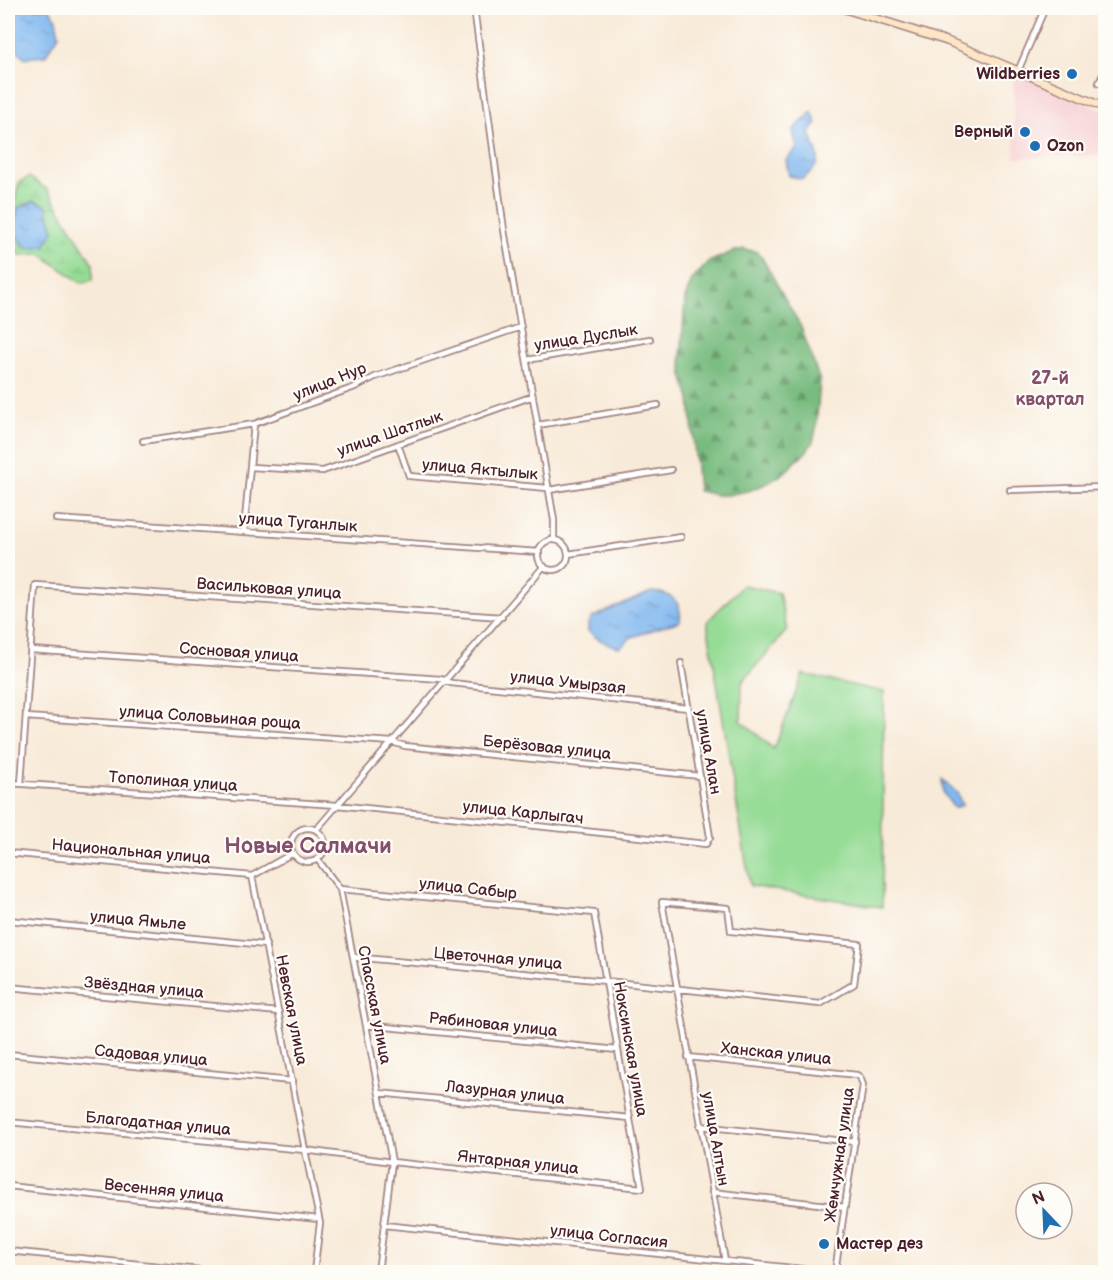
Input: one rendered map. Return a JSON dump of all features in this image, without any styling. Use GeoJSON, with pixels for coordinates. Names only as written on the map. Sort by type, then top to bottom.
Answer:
{"type":"FeatureCollection","features":[{"type":"Feature","properties":{"kind":"street"},"geometry":{"type":"LineString","coordinates":[[474,8],[504,230],[549,489],[554,520],[554,540]]}},
{"type":"Feature","properties":{"kind":"street"},"geometry":{"type":"LineString","coordinates":[[842,8],[948,41],[1106,108]]}},
{"type":"Feature","properties":{"kind":"street"},"geometry":{"type":"LineString","coordinates":[[1018,71],[1045,8]]}},
{"type":"Feature","properties":{"kind":"street"},"geometry":{"type":"LineString","coordinates":[[1099,83],[1106,69]]}},
{"type":"Feature","properties":{"kind":"street","name":"улица Нур"},"geometry":{"type":"LineString","coordinates":[[143,441],[254,424],[355,387],[375,377],[521,327]]}},
{"type":"Feature","properties":{"kind":"street","name":"улица Дуслык"},"geometry":{"type":"LineString","coordinates":[[527,360],[650,339]]}},
{"type":"Feature","properties":{"kind":"street","name":"улица Шатлык"},"geometry":{"type":"LineString","coordinates":[[250,467],[322,471],[533,396]]}},
{"type":"Feature","properties":{"kind":"street"},"geometry":{"type":"LineString","coordinates":[[538,425],[658,405]]}},
{"type":"Feature","properties":{"kind":"street"},"geometry":{"type":"LineString","coordinates":[[244,531],[254,424]]}},
{"type":"Feature","properties":{"kind":"street","name":"улица Яктылык"},"geometry":{"type":"LineString","coordinates":[[398,444],[409,476],[549,489]]}},
{"type":"Feature","properties":{"kind":"street"},"geometry":{"type":"LineString","coordinates":[[549,489],[671,470]]}},
{"type":"Feature","properties":{"kind":"street"},"geometry":{"type":"LineString","coordinates":[[1010,490],[1106,487]]}},
{"type":"Feature","properties":{"kind":"street","name":"улица Туганлык"},"geometry":{"type":"LineString","coordinates":[[56,519],[539,552]]}},
{"type":"Feature","properties":{"kind":"street"},"geometry":{"type":"LineString","coordinates":[[568,554],[681,537]]}},
{"type":"Feature","properties":{"kind":"street"},"geometry":{"type":"LineString","coordinates":[[554,540],[564,544],[568,554],[567,560],[555,570],[540,562],[539,552],[543,544],[554,540]]}},
{"type":"Feature","properties":{"kind":"street"},"geometry":{"type":"LineString","coordinates":[[316,830],[544,566]]}},
{"type":"Feature","properties":{"kind":"street","name":"Васильковая улица"},"geometry":{"type":"LineString","coordinates":[[31,650],[35,585],[502,617]]}},
{"type":"Feature","properties":{"kind":"street"},"geometry":{"type":"LineString","coordinates":[[21,784],[31,650]]}},
{"type":"Feature","properties":{"kind":"street","name":"Сосновая улица"},"geometry":{"type":"LineString","coordinates":[[31,650],[446,681]]}},
{"type":"Feature","properties":{"kind":"street","name":"улица Алан"},"geometry":{"type":"LineString","coordinates":[[681,663],[710,837],[706,844]]}},
{"type":"Feature","properties":{"kind":"street","name":"улица Умырзая"},"geometry":{"type":"LineString","coordinates":[[446,681],[688,708]]}},
{"type":"Feature","properties":{"kind":"street","name":"улица Соловьиная роща"},"geometry":{"type":"LineString","coordinates":[[26,717],[392,742]]}},
{"type":"Feature","properties":{"kind":"street","name":"Берёзовая улица"},"geometry":{"type":"LineString","coordinates":[[392,742],[405,746],[700,776]]}},
{"type":"Feature","properties":{"kind":"street","name":"Тополиная улица"},"geometry":{"type":"LineString","coordinates":[[8,783],[337,806]]}},
{"type":"Feature","properties":{"kind":"street","name":"улица Карлыгач"},"geometry":{"type":"LineString","coordinates":[[337,806],[706,844]]}},
{"type":"Feature","properties":{"kind":"street"},"geometry":{"type":"LineString","coordinates":[[302,829],[316,830],[322,834],[325,841],[323,855],[311,863],[304,862],[293,853],[291,846],[296,833],[302,829]]}},
{"type":"Feature","properties":{"kind":"street","name":"Национальная улица"},"geometry":{"type":"LineString","coordinates":[[8,853],[252,876]]}},
{"type":"Feature","properties":{"kind":"street"},"geometry":{"type":"LineString","coordinates":[[252,876],[293,853]]}},
{"type":"Feature","properties":{"kind":"street","name":"Спасская улица"},"geometry":{"type":"LineString","coordinates":[[318,860],[340,889],[392,1162],[378,1272]]}},
{"type":"Feature","properties":{"kind":"street","name":"Невская улица"},"geometry":{"type":"LineString","coordinates":[[252,876],[319,1219],[314,1272]]}},
{"type":"Feature","properties":{"kind":"street","name":"улица Сабыр"},"geometry":{"type":"LineString","coordinates":[[340,889],[594,913]]}},
{"type":"Feature","properties":{"kind":"street","name":"улица Алтын"},"geometry":{"type":"LineString","coordinates":[[675,988],[820,1004],[854,984],[859,944],[731,931],[728,908],[662,902],[675,988],[725,1261]]}},
{"type":"Feature","properties":{"kind":"street","name":"Ноксинская улица"},"geometry":{"type":"LineString","coordinates":[[594,913],[642,1188]]}},
{"type":"Feature","properties":{"kind":"street","name":"улица Ямьле"},"geometry":{"type":"LineString","coordinates":[[8,920],[266,945]]}},
{"type":"Feature","properties":{"kind":"street","name":"Цветочная улица"},"geometry":{"type":"LineString","coordinates":[[353,957],[675,988]]}},
{"type":"Feature","properties":{"kind":"street","name":"Звёздная улица"},"geometry":{"type":"LineString","coordinates":[[8,987],[279,1012]]}},
{"type":"Feature","properties":{"kind":"street","name":"Рябиновая улица"},"geometry":{"type":"LineString","coordinates":[[366,1025],[618,1050]]}},
{"type":"Feature","properties":{"kind":"street","name":"Садовая улица"},"geometry":{"type":"LineString","coordinates":[[8,1054],[292,1081]]}},
{"type":"Feature","properties":{"kind":"street","name":"Ханская улица"},"geometry":{"type":"LineString","coordinates":[[688,1057],[860,1077]]}},
{"type":"Feature","properties":{"kind":"street","name":"Жемчужная улица"},"geometry":{"type":"LineString","coordinates":[[836,1272],[863,1085],[860,1077]]}},
{"type":"Feature","properties":{"kind":"street","name":"Лазурная улица"},"geometry":{"type":"LineString","coordinates":[[379,1093],[630,1118]]}},
{"type":"Feature","properties":{"kind":"street","name":"Благодатная улица"},"geometry":{"type":"LineString","coordinates":[[8,1122],[305,1150],[392,1162]]}},
{"type":"Feature","properties":{"kind":"street"},"geometry":{"type":"LineString","coordinates":[[700,1125],[855,1142]]}},
{"type":"Feature","properties":{"kind":"street","name":"Янтарная улица"},"geometry":{"type":"LineString","coordinates":[[392,1162],[642,1188]]}},
{"type":"Feature","properties":{"kind":"street","name":"Весенняя улица"},"geometry":{"type":"LineString","coordinates":[[8,1186],[319,1219]]}},
{"type":"Feature","properties":{"kind":"street"},"geometry":{"type":"LineString","coordinates":[[712,1192],[845,1207]]}},
{"type":"Feature","properties":{"kind":"street","name":"улица Согласия"},"geometry":{"type":"LineString","coordinates":[[384,1225],[831,1272]]}},
{"type":"Feature","properties":{"kind":"street"},"geometry":{"type":"LineString","coordinates":[[8,1251],[220,1272]]}},
{"type":"Feature","properties":{"kind":"shaded area"},"geometry":{"type":"Polygon","coordinates":[[[1013,72],[1105,112],[1105,155],[1015,158],[1013,72]]]}},
{"type":"Feature","properties":{"kind":"green space"},"geometry":{"type":"Polygon","coordinates":[[[29,177],[48,190],[93,264],[93,280],[81,283],[41,254],[19,255],[8,237],[8,229],[19,182],[29,177]]]}},
{"type":"Feature","properties":{"kind":"green space"},"geometry":{"type":"Polygon","coordinates":[[[744,249],[757,252],[761,256],[801,327],[820,381],[816,429],[813,442],[806,452],[784,473],[751,490],[716,495],[698,491],[690,399],[683,377],[681,358],[685,298],[692,280],[709,262],[744,249]]]}},
{"type":"Feature","properties":{"kind":"green space"},"geometry":{"type":"Polygon","coordinates":[[[743,585],[779,593],[787,630],[742,682],[741,721],[774,749],[803,674],[884,692],[882,907],[750,886],[707,622],[743,585]]]}},
{"type":"Feature","properties":{"kind":"water"},"geometry":{"type":"Polygon","coordinates":[[[23,8],[49,8],[56,19],[59,35],[45,56],[24,58],[12,43],[12,13],[23,8]]]}},
{"type":"Feature","properties":{"kind":"water"},"geometry":{"type":"Polygon","coordinates":[[[812,112],[817,123],[810,133],[817,154],[817,164],[802,179],[789,176],[786,160],[797,148],[793,130],[812,112]]]}},
{"type":"Feature","properties":{"kind":"water"},"geometry":{"type":"Polygon","coordinates":[[[34,201],[46,205],[54,231],[45,246],[27,248],[13,232],[18,208],[34,201]]]}},
{"type":"Feature","properties":{"kind":"water"},"geometry":{"type":"Polygon","coordinates":[[[651,592],[669,596],[677,603],[680,621],[632,637],[620,647],[602,642],[588,631],[588,623],[593,617],[651,592]]]}},
{"type":"Feature","properties":{"kind":"water"},"geometry":{"type":"Polygon","coordinates":[[[942,779],[957,793],[962,805],[954,808],[943,793],[942,779]]]}},
{"type":"Feature","properties":{"kind":"place","name":"Wildberries"},"geometry":{"type":"Point","coordinates":[1072,74]}},
{"type":"Feature","properties":{"kind":"place","name":"Верный"},"geometry":{"type":"Point","coordinates":[1025,132]}},
{"type":"Feature","properties":{"kind":"place","name":"Ozon"},"geometry":{"type":"Point","coordinates":[1035,146]}},
{"type":"Feature","properties":{"kind":"place","name":"Мастер дез"},"geometry":{"type":"Point","coordinates":[824,1244]}},
{"type":"Feature","properties":{"kind":"district","name":"27-й квартал"},"geometry":{"type":"Point","coordinates":[1050,388]}},
{"type":"Feature","properties":{"kind":"district","name":"Новые Салмачи"},"geometry":{"type":"Point","coordinates":[308,846]}}]}
